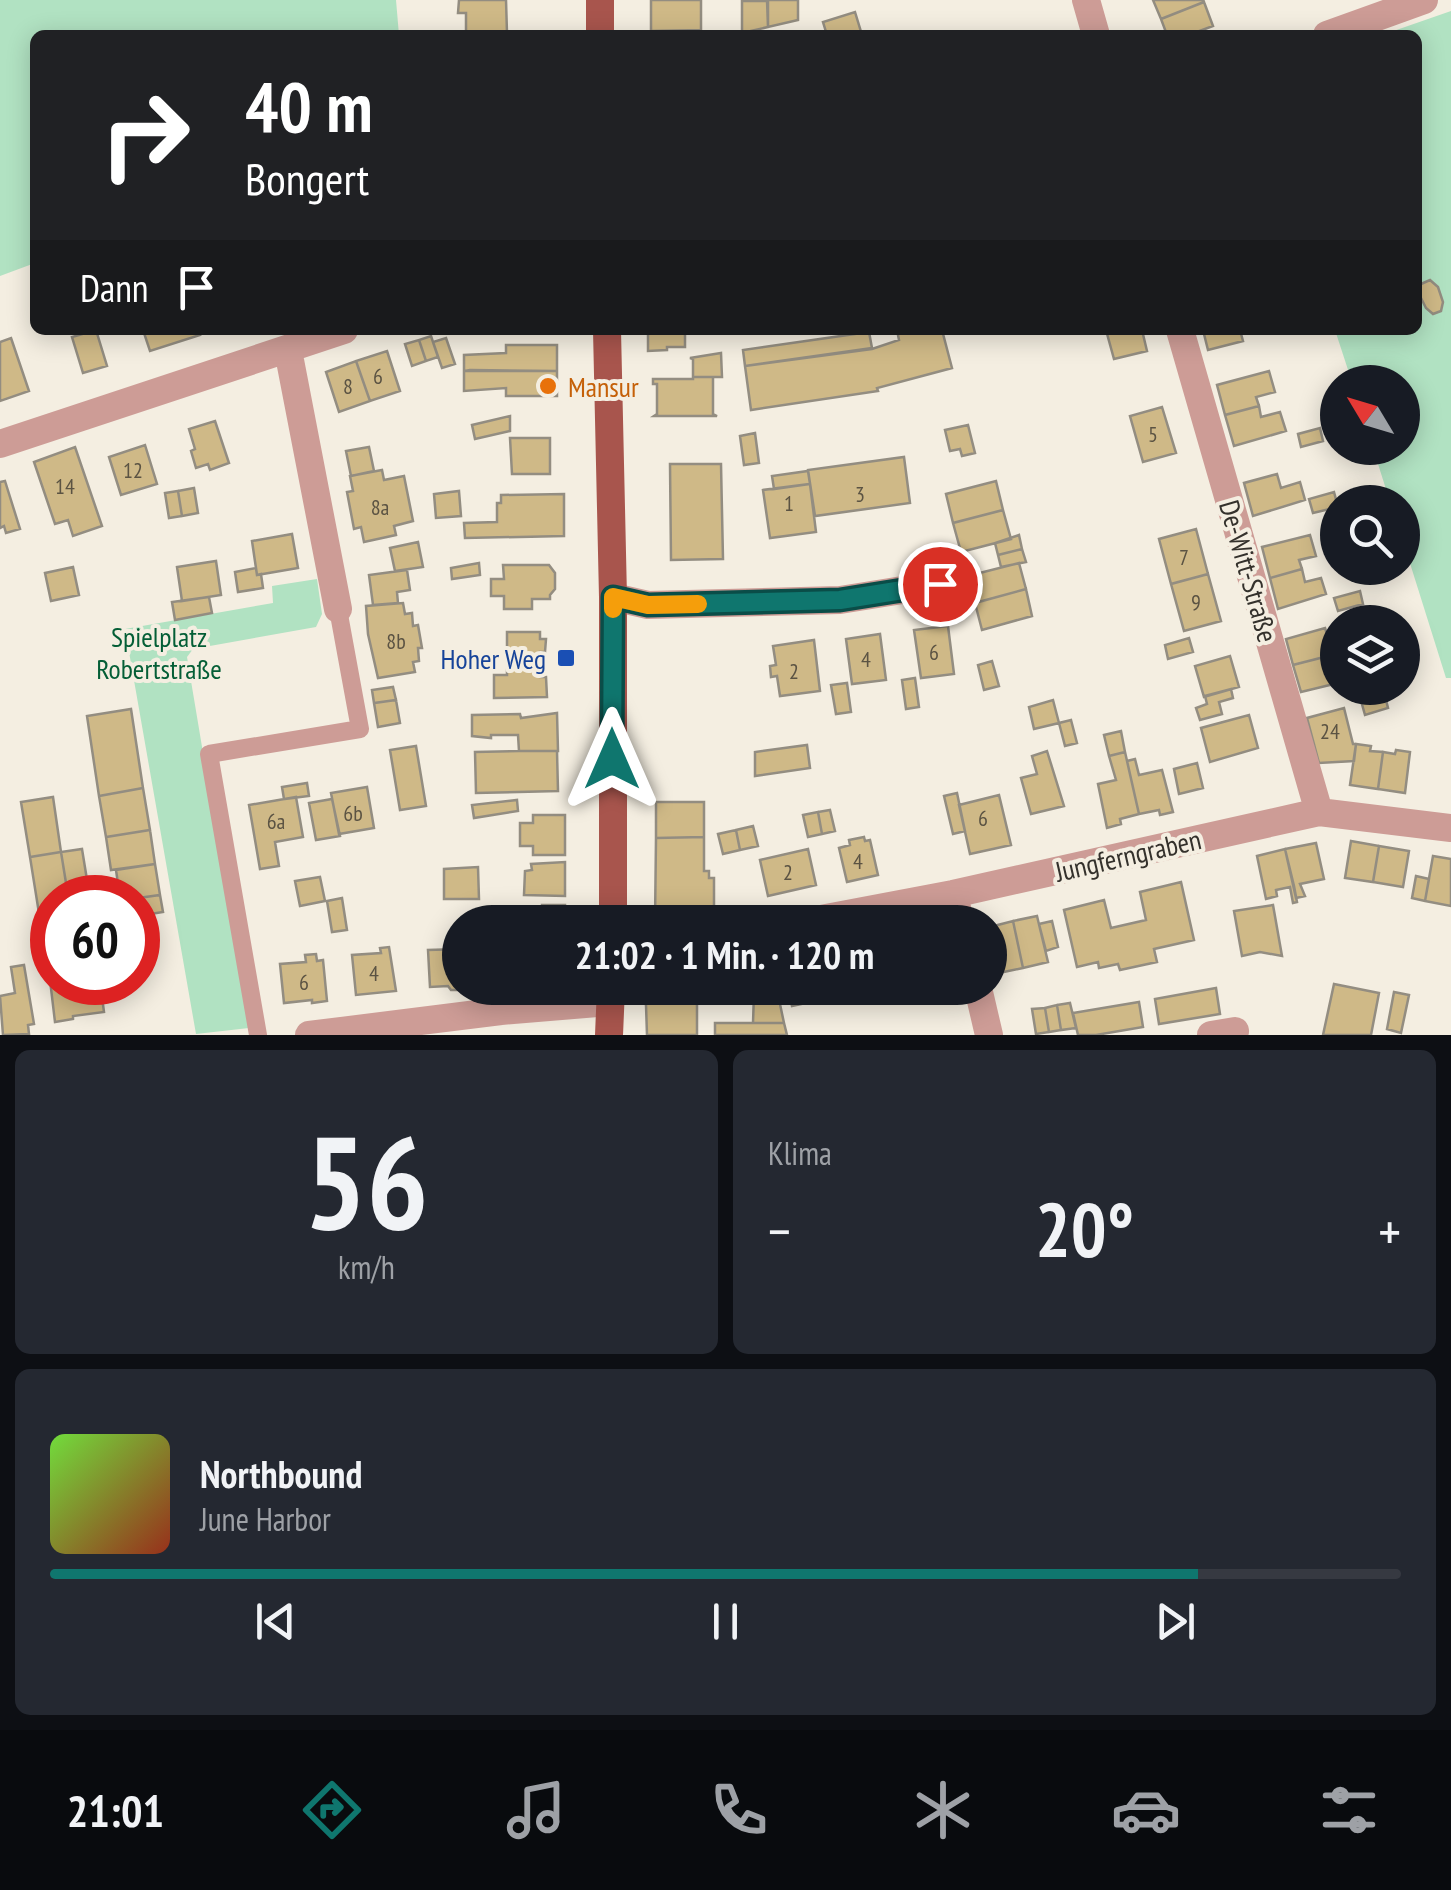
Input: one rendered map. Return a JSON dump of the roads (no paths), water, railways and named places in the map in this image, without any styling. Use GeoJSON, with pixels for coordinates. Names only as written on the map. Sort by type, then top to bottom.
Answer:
{"type":"FeatureCollection","features":[{"type":"Feature","properties":{"kind":"main road"},"geometry":{"type":"LineString","coordinates":[[600,0],[600,30]]}},
{"type":"Feature","properties":{"kind":"main road"},"geometry":{"type":"LineString","coordinates":[[606,335],[613,597],[612,905]]}},
{"type":"Feature","properties":{"kind":"main road"},"geometry":{"type":"LineString","coordinates":[[609,1035],[610,1005]]}},
{"type":"Feature","properties":{"kind":"street"},"geometry":{"type":"LineString","coordinates":[[1086,0],[1095,30]]}},
{"type":"Feature","properties":{"kind":"street"},"geometry":{"type":"LineString","coordinates":[[1341,30],[1424,0]]}},
{"type":"Feature","properties":{"kind":"street"},"geometry":{"type":"LineString","coordinates":[[0,444],[330,335]]}},
{"type":"Feature","properties":{"kind":"street","name":"De-Witt-Straße"},"geometry":{"type":"LineString","coordinates":[[1181,335],[1318,812]]}},
{"type":"Feature","properties":{"kind":"street"},"geometry":{"type":"LineString","coordinates":[[288,350],[338,609]]}},
{"type":"Feature","properties":{"kind":"street"},"geometry":{"type":"LineString","coordinates":[[613,597],[648,605],[840,600],[940,584]]}},
{"type":"Feature","properties":{"kind":"street","name":"Jungferngraben"},"geometry":{"type":"LineString","coordinates":[[895,905],[1318,812],[1451,828]]}},
{"type":"Feature","properties":{"kind":"street"},"geometry":{"type":"LineString","coordinates":[[953,894],[956,905]]}},
{"type":"Feature","properties":{"kind":"street"},"geometry":{"type":"LineString","coordinates":[[309,1035],[542,1005]]}},
{"type":"Feature","properties":{"kind":"street"},"geometry":{"type":"LineString","coordinates":[[982,1005],[989,1035]]}},
{"type":"Feature","properties":{"kind":"lane"},"geometry":{"type":"LineString","coordinates":[[258,1035],[208,754],[360,729],[338,609]]}},
{"type":"Feature","properties":{"kind":"place","name":"Mansur"},"geometry":{"type":"Point","coordinates":[548,386]}},
{"type":"Feature","properties":{"kind":"place","name":"Hoher Weg"},"geometry":{"type":"Point","coordinates":[566,658]}},
{"type":"Feature","properties":{"kind":"park label","name":"Spielplatz Robertstraße"},"geometry":{"type":"Point","coordinates":[159,652]}}]}
